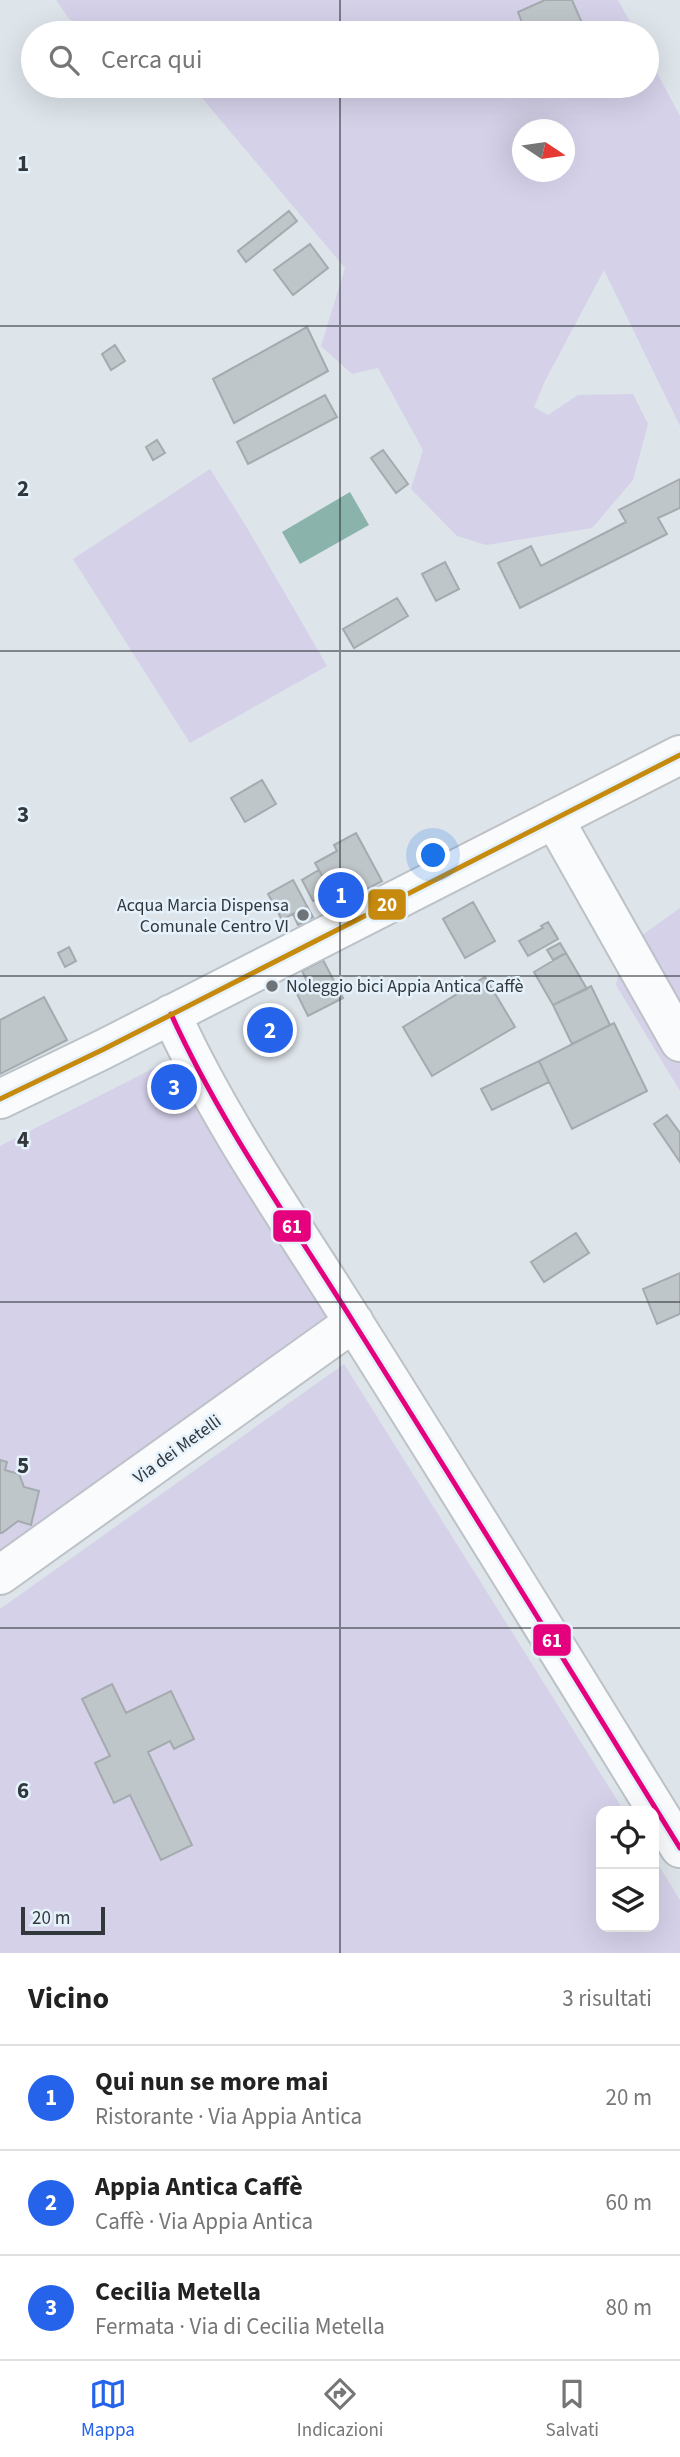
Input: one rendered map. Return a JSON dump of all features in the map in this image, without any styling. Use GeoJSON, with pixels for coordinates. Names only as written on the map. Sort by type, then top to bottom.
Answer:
{"type":"FeatureCollection","features":[{"type":"Feature","properties":{"kind":"street"},"geometry":{"type":"LineString","coordinates":[[0,1099],[680,755]]}},
{"type":"Feature","properties":{"kind":"street"},"geometry":{"type":"LineString","coordinates":[[554,819],[680,1042]]}},
{"type":"Feature","properties":{"kind":"street"},"geometry":{"type":"LineString","coordinates":[[172,1014],[196,1068],[275,1201],[354,1322],[680,1848]]}},
{"type":"Feature","properties":{"kind":"street","name":"Via dei Metelli"},"geometry":{"type":"LineString","coordinates":[[0,1576],[354,1322]]}},
{"type":"Feature","properties":{"kind":"shaded area"},"geometry":{"type":"Polygon","coordinates":[[[56,0],[618,0],[629,21],[73,21],[56,0]]]}},
{"type":"Feature","properties":{"kind":"shaded area"},"geometry":{"type":"Polygon","coordinates":[[[659,77],[680,116],[680,426],[604,270],[534,407],[548,415],[578,395],[633,394],[648,424],[633,480],[592,528],[486,545],[457,536],[411,489],[423,450],[378,368],[352,374],[321,346],[345,268],[202,98],[659,98],[659,77]]]}},
{"type":"Feature","properties":{"kind":"shaded area"},"geometry":{"type":"Polygon","coordinates":[[[210,469],[327,666],[190,743],[73,559],[210,469]]]}},
{"type":"Feature","properties":{"kind":"shaded area"},"geometry":{"type":"Polygon","coordinates":[[[350,492],[369,525],[300,564],[282,532],[350,492]]]}},
{"type":"Feature","properties":{"kind":"shaded area"},"geometry":{"type":"Polygon","coordinates":[[[680,908],[680,1091],[616,985],[624,948],[680,908]]]}},
{"type":"Feature","properties":{"kind":"shaded area"},"geometry":{"type":"Polygon","coordinates":[[[178,1056],[341,1321],[0,1559],[0,1146],[178,1056]]]}},
{"type":"Feature","properties":{"kind":"shaded area"},"geometry":{"type":"Polygon","coordinates":[[[344,1364],[621,1806],[596,1806],[596,1932],[659,1932],[659,1866],[680,1900],[680,1953],[0,1953],[0,1609],[344,1364]]]}},
{"type":"Feature","properties":{"kind":"building"},"geometry":{"type":"Polygon","coordinates":[[[545,0],[572,0],[581,21],[521,21],[518,12],[545,0]]]}},
{"type":"Feature","properties":{"kind":"building"},"geometry":{"type":"Polygon","coordinates":[[[289,211],[297,221],[246,262],[238,251],[289,211]]]}},
{"type":"Feature","properties":{"kind":"building"},"geometry":{"type":"Polygon","coordinates":[[[310,244],[328,268],[293,295],[274,270],[310,244]]]}},
{"type":"Feature","properties":{"kind":"building"},"geometry":{"type":"Polygon","coordinates":[[[307,327],[328,371],[234,423],[213,379],[307,327]]]}},
{"type":"Feature","properties":{"kind":"building"},"geometry":{"type":"Polygon","coordinates":[[[115,345],[125,361],[111,370],[102,354],[115,345]]]}},
{"type":"Feature","properties":{"kind":"building"},"geometry":{"type":"Polygon","coordinates":[[[325,395],[337,417],[248,464],[237,442],[325,395]]]}},
{"type":"Feature","properties":{"kind":"building"},"geometry":{"type":"Polygon","coordinates":[[[157,440],[165,453],[153,460],[146,447],[157,440]]]}},
{"type":"Feature","properties":{"kind":"building"},"geometry":{"type":"Polygon","coordinates":[[[383,450],[408,484],[396,493],[371,458],[383,450]]]}},
{"type":"Feature","properties":{"kind":"building"},"geometry":{"type":"Polygon","coordinates":[[[680,479],[680,508],[658,518],[667,534],[520,608],[498,563],[531,546],[541,566],[626,522],[619,510],[680,479]]]}},
{"type":"Feature","properties":{"kind":"building"},"geometry":{"type":"Polygon","coordinates":[[[445,562],[459,589],[436,601],[422,574],[445,562]]]}},
{"type":"Feature","properties":{"kind":"building"},"geometry":{"type":"Polygon","coordinates":[[[397,598],[408,616],[354,648],[343,629],[397,598]]]}},
{"type":"Feature","properties":{"kind":"building"},"geometry":{"type":"Polygon","coordinates":[[[262,780],[276,804],[245,822],[231,798],[262,780]]]}},
{"type":"Feature","properties":{"kind":"building"},"geometry":{"type":"Polygon","coordinates":[[[356,833],[382,881],[338,905],[315,863],[337,851],[334,845],[356,833]]]}},
{"type":"Feature","properties":{"kind":"building"},"geometry":{"type":"Polygon","coordinates":[[[319,870],[331,892],[313,901],[302,880],[319,870]]]}},
{"type":"Feature","properties":{"kind":"building"},"geometry":{"type":"Polygon","coordinates":[[[293,880],[307,906],[282,920],[268,894],[293,880]]]}},
{"type":"Feature","properties":{"kind":"building"},"geometry":{"type":"Polygon","coordinates":[[[331,892],[334,898],[324,903],[321,897],[331,892]]]}},
{"type":"Feature","properties":{"kind":"building"},"geometry":{"type":"Polygon","coordinates":[[[473,902],[495,941],[465,958],[443,919],[473,902]]]}},
{"type":"Feature","properties":{"kind":"building","name":"Acqua Marcia Dispensa Comunale Centro VI"},"geometry":{"type":"Polygon","coordinates":[[[307,906],[313,917],[298,925],[293,914],[307,906]]]}},
{"type":"Feature","properties":{"kind":"building"},"geometry":{"type":"Polygon","coordinates":[[[548,922],[558,939],[528,956],[519,941],[543,928],[541,926],[548,922]]]}},
{"type":"Feature","properties":{"kind":"building"},"geometry":{"type":"Polygon","coordinates":[[[560,943],[566,953],[553,960],[547,950],[560,943]]]}},
{"type":"Feature","properties":{"kind":"building"},"geometry":{"type":"Polygon","coordinates":[[[69,947],[76,961],[65,967],[58,953],[69,947]]]}},
{"type":"Feature","properties":{"kind":"building"},"geometry":{"type":"Polygon","coordinates":[[[566,953],[587,989],[553,1005],[534,972],[566,953]]]}},
{"type":"Feature","properties":{"kind":"building"},"geometry":{"type":"Polygon","coordinates":[[[323,960],[343,998],[308,1016],[297,994],[310,987],[302,971],[323,960]]]}},
{"type":"Feature","properties":{"kind":"building"},"geometry":{"type":"Polygon","coordinates":[[[485,977],[515,1027],[432,1076],[403,1027],[485,977]]]}},
{"type":"Feature","properties":{"kind":"building"},"geometry":{"type":"Polygon","coordinates":[[[591,986],[610,1025],[572,1044],[553,1005],[591,986]]]}},
{"type":"Feature","properties":{"kind":"building"},"geometry":{"type":"Polygon","coordinates":[[[44,997],[67,1040],[0,1074],[0,1020],[44,997]]]}},
{"type":"Feature","properties":{"kind":"building"},"geometry":{"type":"Polygon","coordinates":[[[272,1007],[292,1023],[269,1053],[248,1038],[272,1007]]]}},
{"type":"Feature","properties":{"kind":"building"},"geometry":{"type":"Polygon","coordinates":[[[614,1023],[647,1091],[572,1129],[539,1061],[614,1023]]]}},
{"type":"Feature","properties":{"kind":"building"},"geometry":{"type":"Polygon","coordinates":[[[539,1061],[549,1082],[492,1110],[481,1089],[539,1061]]]}},
{"type":"Feature","properties":{"kind":"building"},"geometry":{"type":"Polygon","coordinates":[[[667,1115],[680,1133],[680,1162],[654,1124],[667,1115]]]}},
{"type":"Feature","properties":{"kind":"building"},"geometry":{"type":"Polygon","coordinates":[[[576,1233],[589,1253],[544,1282],[531,1262],[576,1233]]]}},
{"type":"Feature","properties":{"kind":"building"},"geometry":{"type":"Polygon","coordinates":[[[680,1273],[680,1314],[657,1324],[643,1289],[680,1273]]]}},
{"type":"Feature","properties":{"kind":"building"},"geometry":{"type":"Polygon","coordinates":[[[0,1460],[7,1462],[5,1470],[19,1474],[24,1487],[39,1491],[31,1525],[18,1521],[2,1533],[0,1533],[0,1460]]]}},
{"type":"Feature","properties":{"kind":"building"},"geometry":{"type":"Polygon","coordinates":[[[112,1684],[126,1713],[171,1691],[194,1739],[174,1749],[170,1741],[148,1752],[192,1845],[161,1860],[130,1795],[114,1803],[95,1763],[110,1756],[82,1699],[112,1684]]]}},
{"type":"Feature","properties":{"kind":"transit line","name":"20"},"geometry":{"type":"LineString","coordinates":[[0,1099],[102,1050],[680,755]]}},
{"type":"Feature","properties":{"kind":"transit line","name":"61"},"geometry":{"type":"LineString","coordinates":[[171,1014],[234,1133],[680,1848]]}},
{"type":"Feature","properties":{"kind":"place","name":"Qui nun se more mai"},"geometry":{"type":"Point","coordinates":[341,895]}},
{"type":"Feature","properties":{"kind":"place","name":"Acqua Marcia Dispensa Comunale Centro VI"},"geometry":{"type":"Point","coordinates":[303,915]}},
{"type":"Feature","properties":{"kind":"place","name":"Noleggio bici Appia Antica Caffè"},"geometry":{"type":"Point","coordinates":[272,986]}},
{"type":"Feature","properties":{"kind":"place","name":"Appia Antica Caffè"},"geometry":{"type":"Point","coordinates":[270,1030]}},
{"type":"Feature","properties":{"kind":"place","name":"Cecilia Metella"},"geometry":{"type":"Point","coordinates":[174,1087]}}]}
